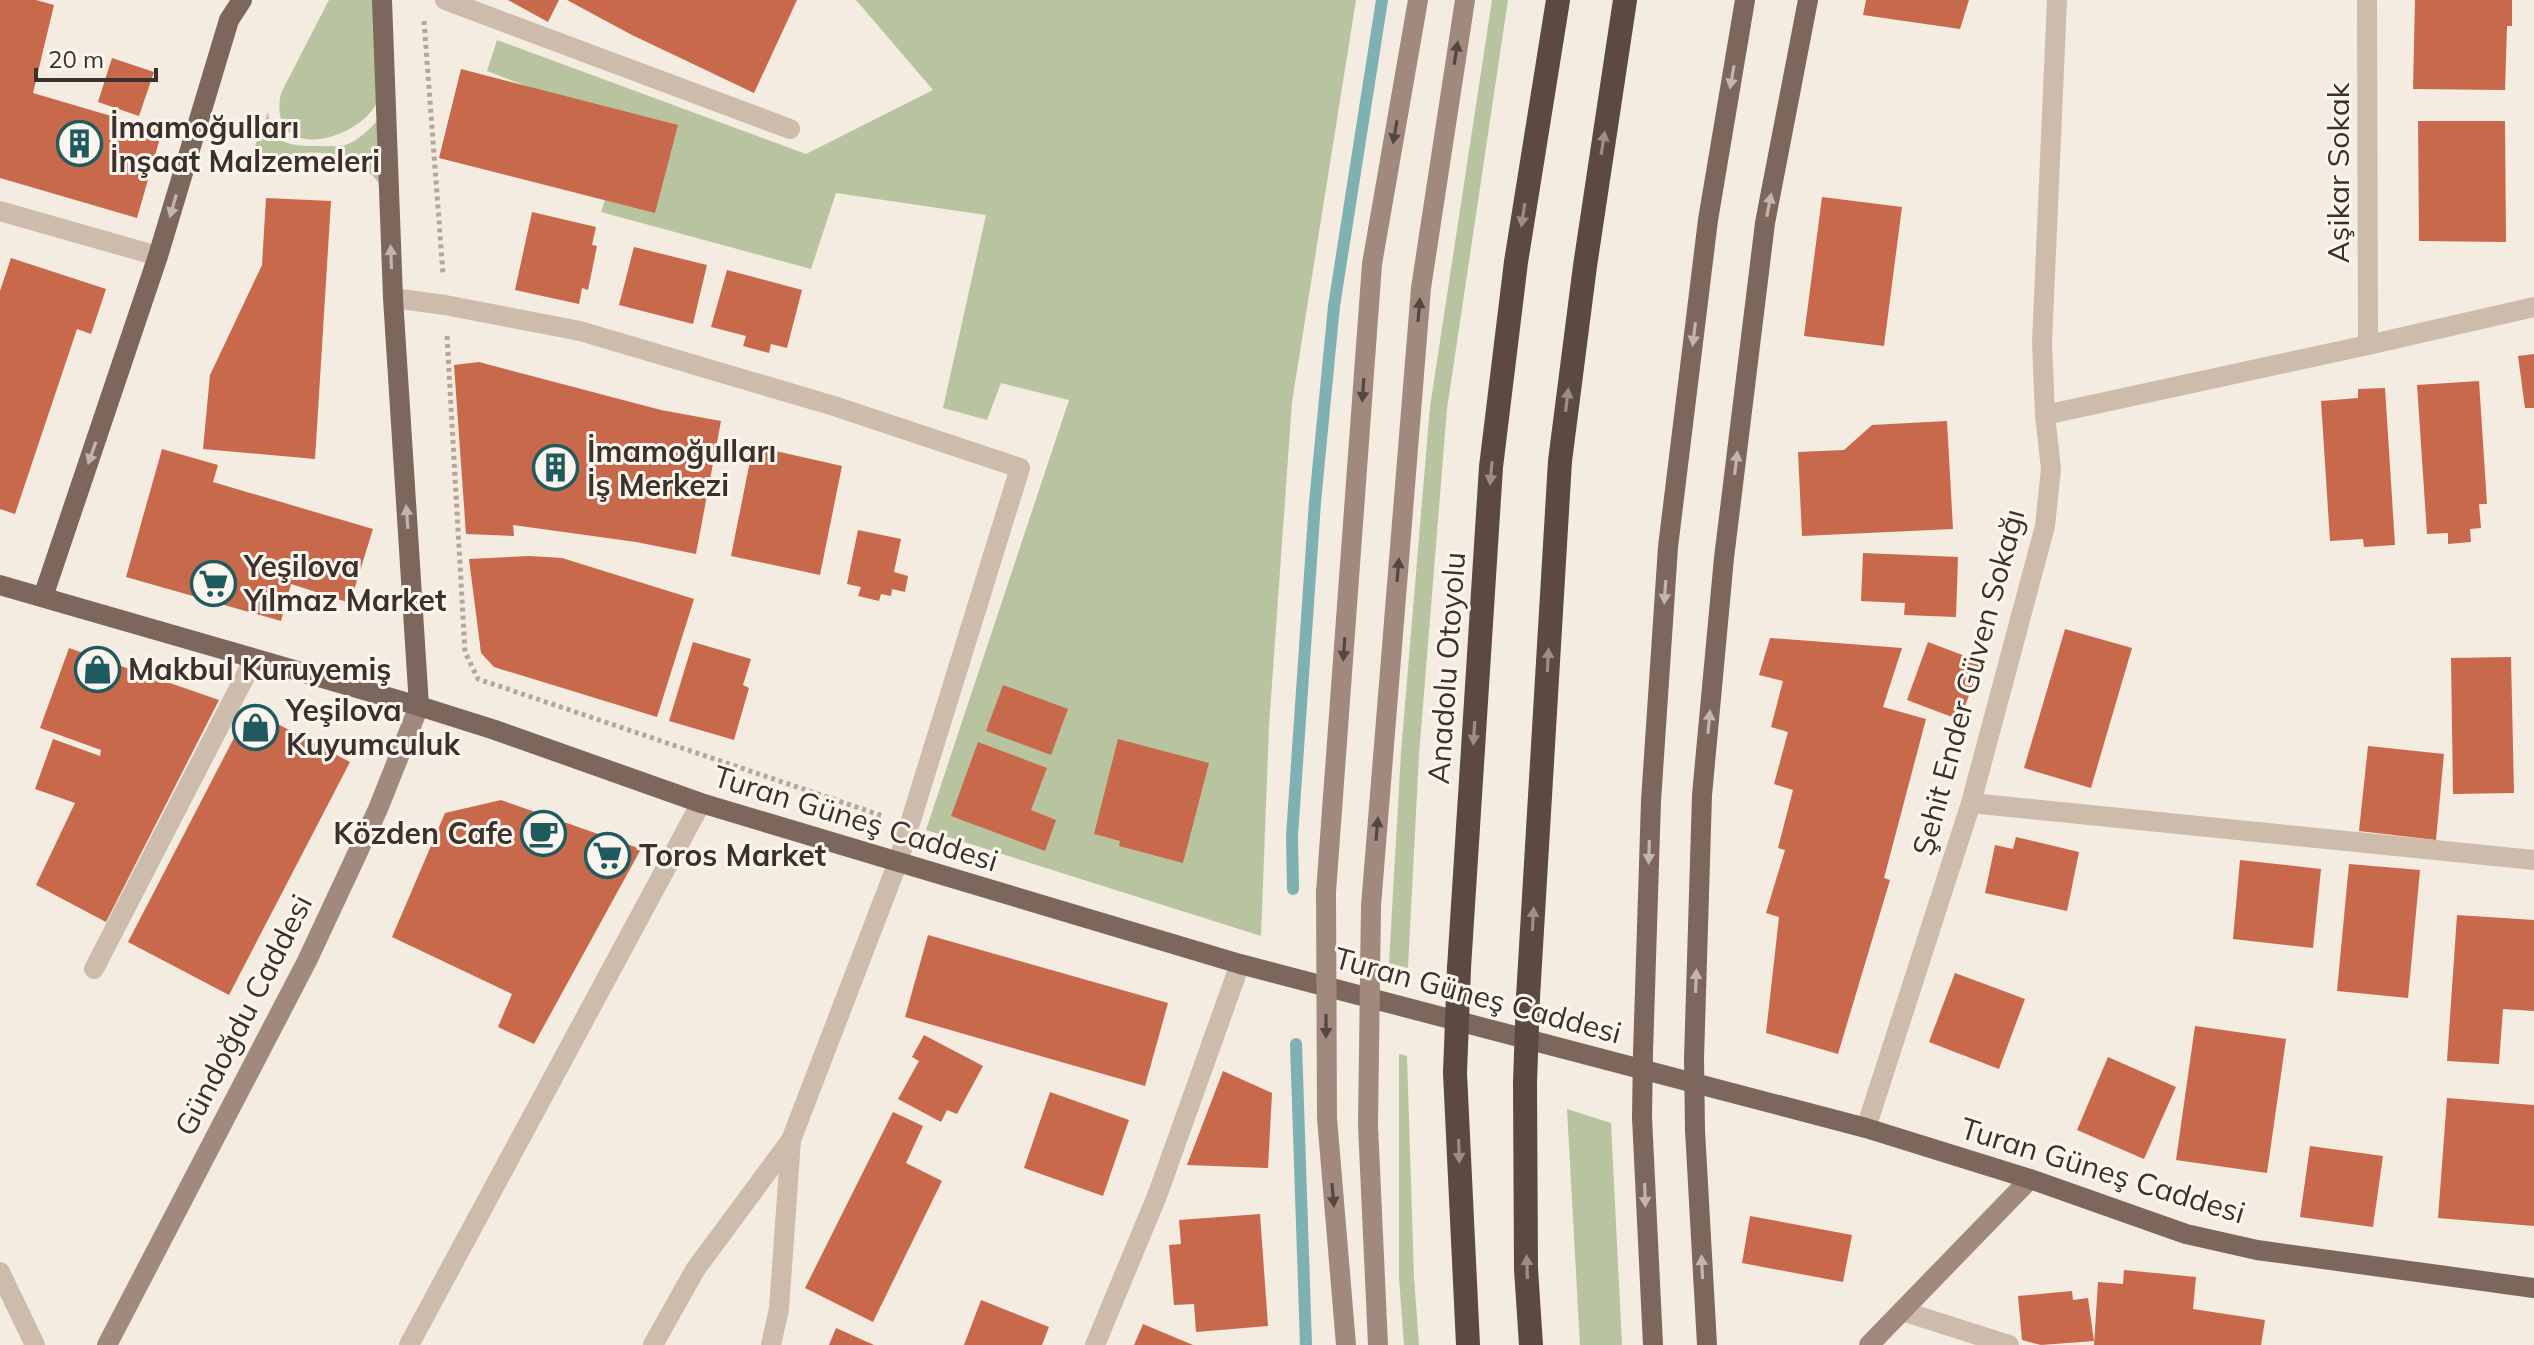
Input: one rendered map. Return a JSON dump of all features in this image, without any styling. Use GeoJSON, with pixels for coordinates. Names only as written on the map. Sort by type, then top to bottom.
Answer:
{"type":"FeatureCollection","features":[{"type":"Feature","properties":{"kind":"highway","name":"Anadolu Otoyolu"},"geometry":{"type":"LineString","coordinates":[[1468,1345],[1455,1073],[1491,467],[1516,262],[1558,0]]}},
{"type":"Feature","properties":{"kind":"highway"},"geometry":{"type":"LineString","coordinates":[[1531,1345],[1526,1269],[1525,1083],[1560,461],[1585,266],[1625,0]]}},
{"type":"Feature","properties":{"kind":"main road"},"geometry":{"type":"LineString","coordinates":[[43,597],[158,256],[229,20],[242,0]]}},
{"type":"Feature","properties":{"kind":"main road"},"geometry":{"type":"LineString","coordinates":[[382,0],[393,298],[419,706]]}},
{"type":"Feature","properties":{"kind":"main road"},"geometry":{"type":"LineString","coordinates":[[1653,1345],[1642,1117],[1643,1053],[1651,801],[1668,547],[1708,220],[1745,0]]}},
{"type":"Feature","properties":{"kind":"main road"},"geometry":{"type":"LineString","coordinates":[[1707,1345],[1694,1059],[1702,795],[1724,558],[1765,223],[1808,0]]}},
{"type":"Feature","properties":{"kind":"main road","name":"Turan Güneş Caddesi"},"geometry":{"type":"LineString","coordinates":[[0,585],[419,706],[701,803],[1240,964],[1866,1128],[2030,1179],[2186,1234],[2257,1250],[2534,1288]]}},
{"type":"Feature","properties":{"kind":"street"},"geometry":{"type":"LineString","coordinates":[[445,0],[790,129]]}},
{"type":"Feature","properties":{"kind":"street"},"geometry":{"type":"LineString","coordinates":[[1346,1345],[1327,1118],[1326,892],[1372,264],[1418,0]]}},
{"type":"Feature","properties":{"kind":"street"},"geometry":{"type":"LineString","coordinates":[[1378,1345],[1368,1125],[1371,906],[1421,288],[1465,0]]}},
{"type":"Feature","properties":{"kind":"street","name":"Şehit Ender Güven Sokağı"},"geometry":{"type":"LineString","coordinates":[[1866,1128],[1971,803],[2045,526],[2051,469],[2042,343],[2057,0]]}},
{"type":"Feature","properties":{"kind":"street","name":"Aşikar Sokak"},"geometry":{"type":"LineString","coordinates":[[2367,0],[2368,345]]}},
{"type":"Feature","properties":{"kind":"street"},"geometry":{"type":"LineString","coordinates":[[0,211],[158,256]]}},
{"type":"Feature","properties":{"kind":"street"},"geometry":{"type":"LineString","coordinates":[[393,298],[580,331],[834,406],[1020,468],[898,862],[791,1140],[695,1270],[653,1345]]}},
{"type":"Feature","properties":{"kind":"street"},"geometry":{"type":"LineString","coordinates":[[2045,415],[2534,307]]}},
{"type":"Feature","properties":{"kind":"street"},"geometry":{"type":"LineString","coordinates":[[94,969],[254,659]]}},
{"type":"Feature","properties":{"kind":"street","name":"Gündoğdu Caddesi"},"geometry":{"type":"LineString","coordinates":[[107,1345],[307,961],[378,809],[419,706]]}},
{"type":"Feature","properties":{"kind":"street"},"geometry":{"type":"LineString","coordinates":[[409,1345],[701,803]]}},
{"type":"Feature","properties":{"kind":"street"},"geometry":{"type":"LineString","coordinates":[[1971,803],[2534,860]]}},
{"type":"Feature","properties":{"kind":"street"},"geometry":{"type":"LineString","coordinates":[[1095,1345],[1157,1196],[1240,964]]}},
{"type":"Feature","properties":{"kind":"street"},"geometry":{"type":"LineString","coordinates":[[771,1345],[779,1309],[791,1140]]}},
{"type":"Feature","properties":{"kind":"street"},"geometry":{"type":"LineString","coordinates":[[1869,1345],[2030,1179]]}},
{"type":"Feature","properties":{"kind":"street"},"geometry":{"type":"LineString","coordinates":[[0,1272],[35,1345]]}},
{"type":"Feature","properties":{"kind":"street"},"geometry":{"type":"LineString","coordinates":[[1902,1311],[2009,1345]]}},
{"type":"Feature","properties":{"kind":"path"},"geometry":{"type":"LineString","coordinates":[[424,9],[465,652],[478,679],[909,825]]}},
{"type":"Feature","properties":{"kind":"green space"},"geometry":{"type":"Polygon","coordinates":[[[329,0],[375,0],[380,93],[373,109],[359,123],[322,139],[303,139],[289,132],[280,117],[281,93],[329,0]]]}},
{"type":"Feature","properties":{"kind":"green space"},"geometry":{"type":"Polygon","coordinates":[[[856,0],[1356,0],[1292,402],[1269,726],[1261,936],[926,830],[1069,400],[1001,383],[987,420],[943,408],[986,215],[836,193],[811,269],[601,212],[629,125],[487,71],[497,40],[806,154],[933,90],[856,0]]]}},
{"type":"Feature","properties":{"kind":"green space"},"geometry":{"type":"Polygon","coordinates":[[[1492,0],[1508,0],[1447,409],[1419,755],[1408,968],[1389,963],[1401,752],[1430,407],[1492,0]]]}},
{"type":"Feature","properties":{"kind":"green space"},"geometry":{"type":"Polygon","coordinates":[[[268,112],[273,131],[278,137],[291,144],[308,146],[345,145],[364,134],[380,118],[383,188],[354,162],[337,155],[300,153],[262,163],[245,172],[268,112]]]}},
{"type":"Feature","properties":{"kind":"green space"},"geometry":{"type":"Polygon","coordinates":[[[1399,1054],[1407,1056],[1419,1345],[1404,1345],[1399,1278],[1399,1054]]]}},
{"type":"Feature","properties":{"kind":"green space"},"geometry":{"type":"Polygon","coordinates":[[[1567,1109],[1611,1123],[1622,1345],[1580,1345],[1567,1109]]]}},
{"type":"Feature","properties":{"kind":"building","name":"İmamoğulları İnşaat Malzemeleri"},"geometry":{"type":"Polygon","coordinates":[[[0,0],[36,0],[54,5],[33,93],[162,131],[137,218],[0,178],[0,0]]]}},
{"type":"Feature","properties":{"kind":"building"},"geometry":{"type":"Polygon","coordinates":[[[508,0],[559,0],[548,22],[508,0]]]}},
{"type":"Feature","properties":{"kind":"building"},"geometry":{"type":"Polygon","coordinates":[[[567,0],[797,0],[754,93],[567,0]]]}},
{"type":"Feature","properties":{"kind":"building"},"geometry":{"type":"Polygon","coordinates":[[[1866,0],[1969,0],[1960,29],[1863,15],[1866,0]]]}},
{"type":"Feature","properties":{"kind":"building"},"geometry":{"type":"Polygon","coordinates":[[[2415,0],[2512,0],[2512,26],[2507,26],[2505,90],[2413,89],[2415,0]]]}},
{"type":"Feature","properties":{"kind":"building"},"geometry":{"type":"Polygon","coordinates":[[[112,58],[154,72],[139,116],[98,102],[112,58]]]}},
{"type":"Feature","properties":{"kind":"building"},"geometry":{"type":"Polygon","coordinates":[[[461,69],[678,125],[655,213],[439,158],[461,69]]]}},
{"type":"Feature","properties":{"kind":"building"},"geometry":{"type":"Polygon","coordinates":[[[2418,121],[2505,121],[2506,242],[2419,241],[2418,121]]]}},
{"type":"Feature","properties":{"kind":"building"},"geometry":{"type":"Polygon","coordinates":[[[1822,197],[1902,207],[1884,346],[1804,336],[1822,197]]]}},
{"type":"Feature","properties":{"kind":"building"},"geometry":{"type":"Polygon","coordinates":[[[266,198],[331,201],[315,459],[203,449],[210,375],[262,265],[266,198]]]}},
{"type":"Feature","properties":{"kind":"building"},"geometry":{"type":"Polygon","coordinates":[[[532,212],[596,227],[592,245],[597,246],[588,290],[582,288],[579,304],[515,290],[532,212]]]}},
{"type":"Feature","properties":{"kind":"building"},"geometry":{"type":"Polygon","coordinates":[[[634,247],[707,265],[693,324],[619,305],[634,247]]]}},
{"type":"Feature","properties":{"kind":"building"},"geometry":{"type":"Polygon","coordinates":[[[11,258],[106,289],[91,334],[77,329],[15,514],[0,509],[0,291],[11,258]]]}},
{"type":"Feature","properties":{"kind":"building"},"geometry":{"type":"Polygon","coordinates":[[[727,270],[802,290],[787,348],[771,344],[769,353],[743,346],[746,336],[711,327],[727,270]]]}},
{"type":"Feature","properties":{"kind":"building"},"geometry":{"type":"Polygon","coordinates":[[[2534,354],[2534,408],[2525,408],[2518,356],[2534,354]]]}},
{"type":"Feature","properties":{"kind":"building","name":"İmamoğulları İş Merkezi"},"geometry":{"type":"Polygon","coordinates":[[[479,362],[661,410],[721,421],[696,554],[636,542],[513,525],[514,536],[466,534],[454,365],[479,362]]]}},
{"type":"Feature","properties":{"kind":"building"},"geometry":{"type":"Polygon","coordinates":[[[2479,381],[2487,504],[2479,504],[2481,528],[2470,529],[2471,542],[2448,544],[2448,533],[2427,534],[2417,385],[2479,381]]]}},
{"type":"Feature","properties":{"kind":"building"},"geometry":{"type":"Polygon","coordinates":[[[2385,388],[2395,545],[2364,547],[2363,539],[2330,541],[2321,401],[2358,398],[2358,389],[2385,388]]]}},
{"type":"Feature","properties":{"kind":"building"},"geometry":{"type":"Polygon","coordinates":[[[1947,421],[1953,529],[1802,536],[1798,452],[1844,450],[1872,425],[1947,421]]]}},
{"type":"Feature","properties":{"kind":"building"},"geometry":{"type":"Polygon","coordinates":[[[753,446],[842,466],[820,575],[731,556],[753,446]]]}},
{"type":"Feature","properties":{"kind":"building"},"geometry":{"type":"Polygon","coordinates":[[[162,449],[218,465],[213,482],[373,529],[350,603],[291,584],[281,621],[126,577],[162,449]]]}},
{"type":"Feature","properties":{"kind":"building"},"geometry":{"type":"Polygon","coordinates":[[[858,530],[901,539],[894,572],[908,576],[905,592],[892,589],[891,596],[881,594],[879,601],[858,596],[861,587],[847,584],[858,530]]]}},
{"type":"Feature","properties":{"kind":"building"},"geometry":{"type":"Polygon","coordinates":[[[1863,553],[1958,557],[1956,617],[1904,615],[1905,603],[1861,601],[1863,553]]]}},
{"type":"Feature","properties":{"kind":"building"},"geometry":{"type":"Polygon","coordinates":[[[562,558],[694,599],[657,717],[494,667],[481,653],[469,559],[562,558]]]}},
{"type":"Feature","properties":{"kind":"building"},"geometry":{"type":"Polygon","coordinates":[[[2065,629],[2132,648],[2091,788],[2024,768],[2065,629]]]}},
{"type":"Feature","properties":{"kind":"building"},"geometry":{"type":"Polygon","coordinates":[[[1770,638],[1902,648],[1883,707],[1926,719],[1884,878],[1890,880],[1838,1054],[1766,1033],[1779,917],[1766,913],[1785,850],[1778,848],[1793,790],[1774,784],[1788,732],[1771,727],[1783,681],[1759,675],[1770,638]]]}},
{"type":"Feature","properties":{"kind":"building"},"geometry":{"type":"Polygon","coordinates":[[[693,642],[751,659],[743,685],[749,688],[734,740],[669,721],[693,642]]]}},
{"type":"Feature","properties":{"kind":"building"},"geometry":{"type":"Polygon","coordinates":[[[1928,642],[1981,662],[1960,720],[1907,700],[1928,642]]]}},
{"type":"Feature","properties":{"kind":"building"},"geometry":{"type":"Polygon","coordinates":[[[69,648],[219,700],[106,922],[36,885],[75,803],[35,789],[53,739],[100,756],[101,750],[40,728],[69,648]]]}},
{"type":"Feature","properties":{"kind":"building"},"geometry":{"type":"Polygon","coordinates":[[[2511,657],[2514,793],[2453,794],[2451,658],[2511,657]]]}},
{"type":"Feature","properties":{"kind":"building"},"geometry":{"type":"Polygon","coordinates":[[[1003,685],[1068,709],[1051,755],[986,731],[1003,685]]]}},
{"type":"Feature","properties":{"kind":"building"},"geometry":{"type":"Polygon","coordinates":[[[249,709],[350,762],[229,995],[128,942],[249,709]]]}},
{"type":"Feature","properties":{"kind":"building"},"geometry":{"type":"Polygon","coordinates":[[[1118,739],[1209,763],[1183,863],[1119,846],[1120,841],[1094,834],[1118,739]]]}},
{"type":"Feature","properties":{"kind":"building"},"geometry":{"type":"Polygon","coordinates":[[[978,742],[1047,768],[1031,810],[1056,820],[1045,851],[951,816],[978,742]]]}},
{"type":"Feature","properties":{"kind":"building"},"geometry":{"type":"Polygon","coordinates":[[[2368,746],[2444,754],[2436,840],[2359,831],[2368,746]]]}},
{"type":"Feature","properties":{"kind":"building"},"geometry":{"type":"Polygon","coordinates":[[[501,800],[641,849],[534,1044],[498,1027],[512,994],[392,937],[445,813],[501,800]]]}},
{"type":"Feature","properties":{"kind":"building"},"geometry":{"type":"Polygon","coordinates":[[[2016,837],[2079,852],[2067,911],[1985,893],[1995,845],[2013,849],[2016,837]]]}},
{"type":"Feature","properties":{"kind":"building"},"geometry":{"type":"Polygon","coordinates":[[[2240,860],[2321,869],[2313,948],[2233,939],[2240,860]]]}},
{"type":"Feature","properties":{"kind":"building"},"geometry":{"type":"Polygon","coordinates":[[[2349,864],[2420,870],[2408,998],[2337,991],[2349,864]]]}},
{"type":"Feature","properties":{"kind":"building"},"geometry":{"type":"Polygon","coordinates":[[[2457,915],[2534,920],[2534,1011],[2503,1009],[2499,1064],[2447,1061],[2457,915]]]}},
{"type":"Feature","properties":{"kind":"building"},"geometry":{"type":"Polygon","coordinates":[[[928,935],[1168,1003],[1145,1086],[905,1017],[928,935]]]}},
{"type":"Feature","properties":{"kind":"building"},"geometry":{"type":"Polygon","coordinates":[[[1955,973],[2025,999],[1999,1069],[1929,1042],[1955,973]]]}},
{"type":"Feature","properties":{"kind":"building"},"geometry":{"type":"Polygon","coordinates":[[[2195,1026],[2286,1039],[2267,1173],[2176,1160],[2195,1026]]]}},
{"type":"Feature","properties":{"kind":"building"},"geometry":{"type":"Polygon","coordinates":[[[924,1035],[983,1066],[957,1114],[947,1110],[941,1122],[898,1099],[919,1061],[912,1057],[924,1035]]]}},
{"type":"Feature","properties":{"kind":"building"},"geometry":{"type":"Polygon","coordinates":[[[2108,1057],[2176,1087],[2144,1159],[2077,1130],[2108,1057]]]}},
{"type":"Feature","properties":{"kind":"building"},"geometry":{"type":"Polygon","coordinates":[[[1223,1071],[1272,1093],[1268,1168],[1187,1165],[1223,1071]]]}},
{"type":"Feature","properties":{"kind":"building"},"geometry":{"type":"Polygon","coordinates":[[[1050,1092],[1129,1120],[1103,1196],[1024,1168],[1050,1092]]]}},
{"type":"Feature","properties":{"kind":"building"},"geometry":{"type":"Polygon","coordinates":[[[2447,1098],[2534,1105],[2534,1226],[2438,1218],[2447,1098]]]}},
{"type":"Feature","properties":{"kind":"building"},"geometry":{"type":"Polygon","coordinates":[[[893,1112],[923,1126],[906,1163],[942,1181],[873,1322],[805,1288],[893,1112]]]}},
{"type":"Feature","properties":{"kind":"building"},"geometry":{"type":"Polygon","coordinates":[[[2310,1146],[2383,1156],[2373,1227],[2300,1217],[2310,1146]]]}},
{"type":"Feature","properties":{"kind":"building"},"geometry":{"type":"Polygon","coordinates":[[[1260,1214],[1268,1326],[1196,1332],[1194,1304],[1174,1305],[1169,1245],[1181,1244],[1179,1220],[1260,1214]]]}},
{"type":"Feature","properties":{"kind":"building"},"geometry":{"type":"Polygon","coordinates":[[[1750,1216],[1852,1235],[1843,1282],[1742,1263],[1750,1216]]]}},
{"type":"Feature","properties":{"kind":"building"},"geometry":{"type":"Polygon","coordinates":[[[2124,1270],[2196,1277],[2193,1309],[2265,1320],[2261,1345],[2094,1345],[2098,1282],[2123,1284],[2124,1270]]]}},
{"type":"Feature","properties":{"kind":"building"},"geometry":{"type":"Polygon","coordinates":[[[2072,1291],[2073,1300],[2088,1298],[2094,1341],[2041,1345],[2022,1340],[2018,1296],[2072,1291]]]}},
{"type":"Feature","properties":{"kind":"building"},"geometry":{"type":"Polygon","coordinates":[[[981,1300],[1049,1327],[1042,1345],[964,1345],[981,1300]]]}},
{"type":"Feature","properties":{"kind":"building"},"geometry":{"type":"Polygon","coordinates":[[[1143,1324],[1193,1345],[1134,1345],[1143,1324]]]}},
{"type":"Feature","properties":{"kind":"building"},"geometry":{"type":"Polygon","coordinates":[[[836,1328],[874,1345],[829,1345],[836,1328]]]}},
{"type":"Feature","properties":{"kind":"waterway"},"geometry":{"type":"LineString","coordinates":[[1293,889],[1292,836],[1315,502],[1334,306],[1382,0]]}},
{"type":"Feature","properties":{"kind":"waterway"},"geometry":{"type":"LineString","coordinates":[[1296,1044],[1306,1345]]}},
{"type":"Feature","properties":{"kind":"place","name":"İmamoğulları İnşaat Malzemeleri"},"geometry":{"type":"Point","coordinates":[79,144]}},
{"type":"Feature","properties":{"kind":"place","name":"İmamoğulları İş Merkezi"},"geometry":{"type":"Point","coordinates":[556,468]}},
{"type":"Feature","properties":{"kind":"place","name":"Yeşilova Yılmaz Market"},"geometry":{"type":"Point","coordinates":[213,583]}},
{"type":"Feature","properties":{"kind":"place","name":"Makbul Kuruyemiş"},"geometry":{"type":"Point","coordinates":[97,669]}},
{"type":"Feature","properties":{"kind":"place","name":"Yeşilova Kuyumculuk"},"geometry":{"type":"Point","coordinates":[255,727]}},
{"type":"Feature","properties":{"kind":"place","name":"Közden Cafe"},"geometry":{"type":"Point","coordinates":[544,833]}},
{"type":"Feature","properties":{"kind":"place","name":"Toros Market"},"geometry":{"type":"Point","coordinates":[608,855]}}]}
